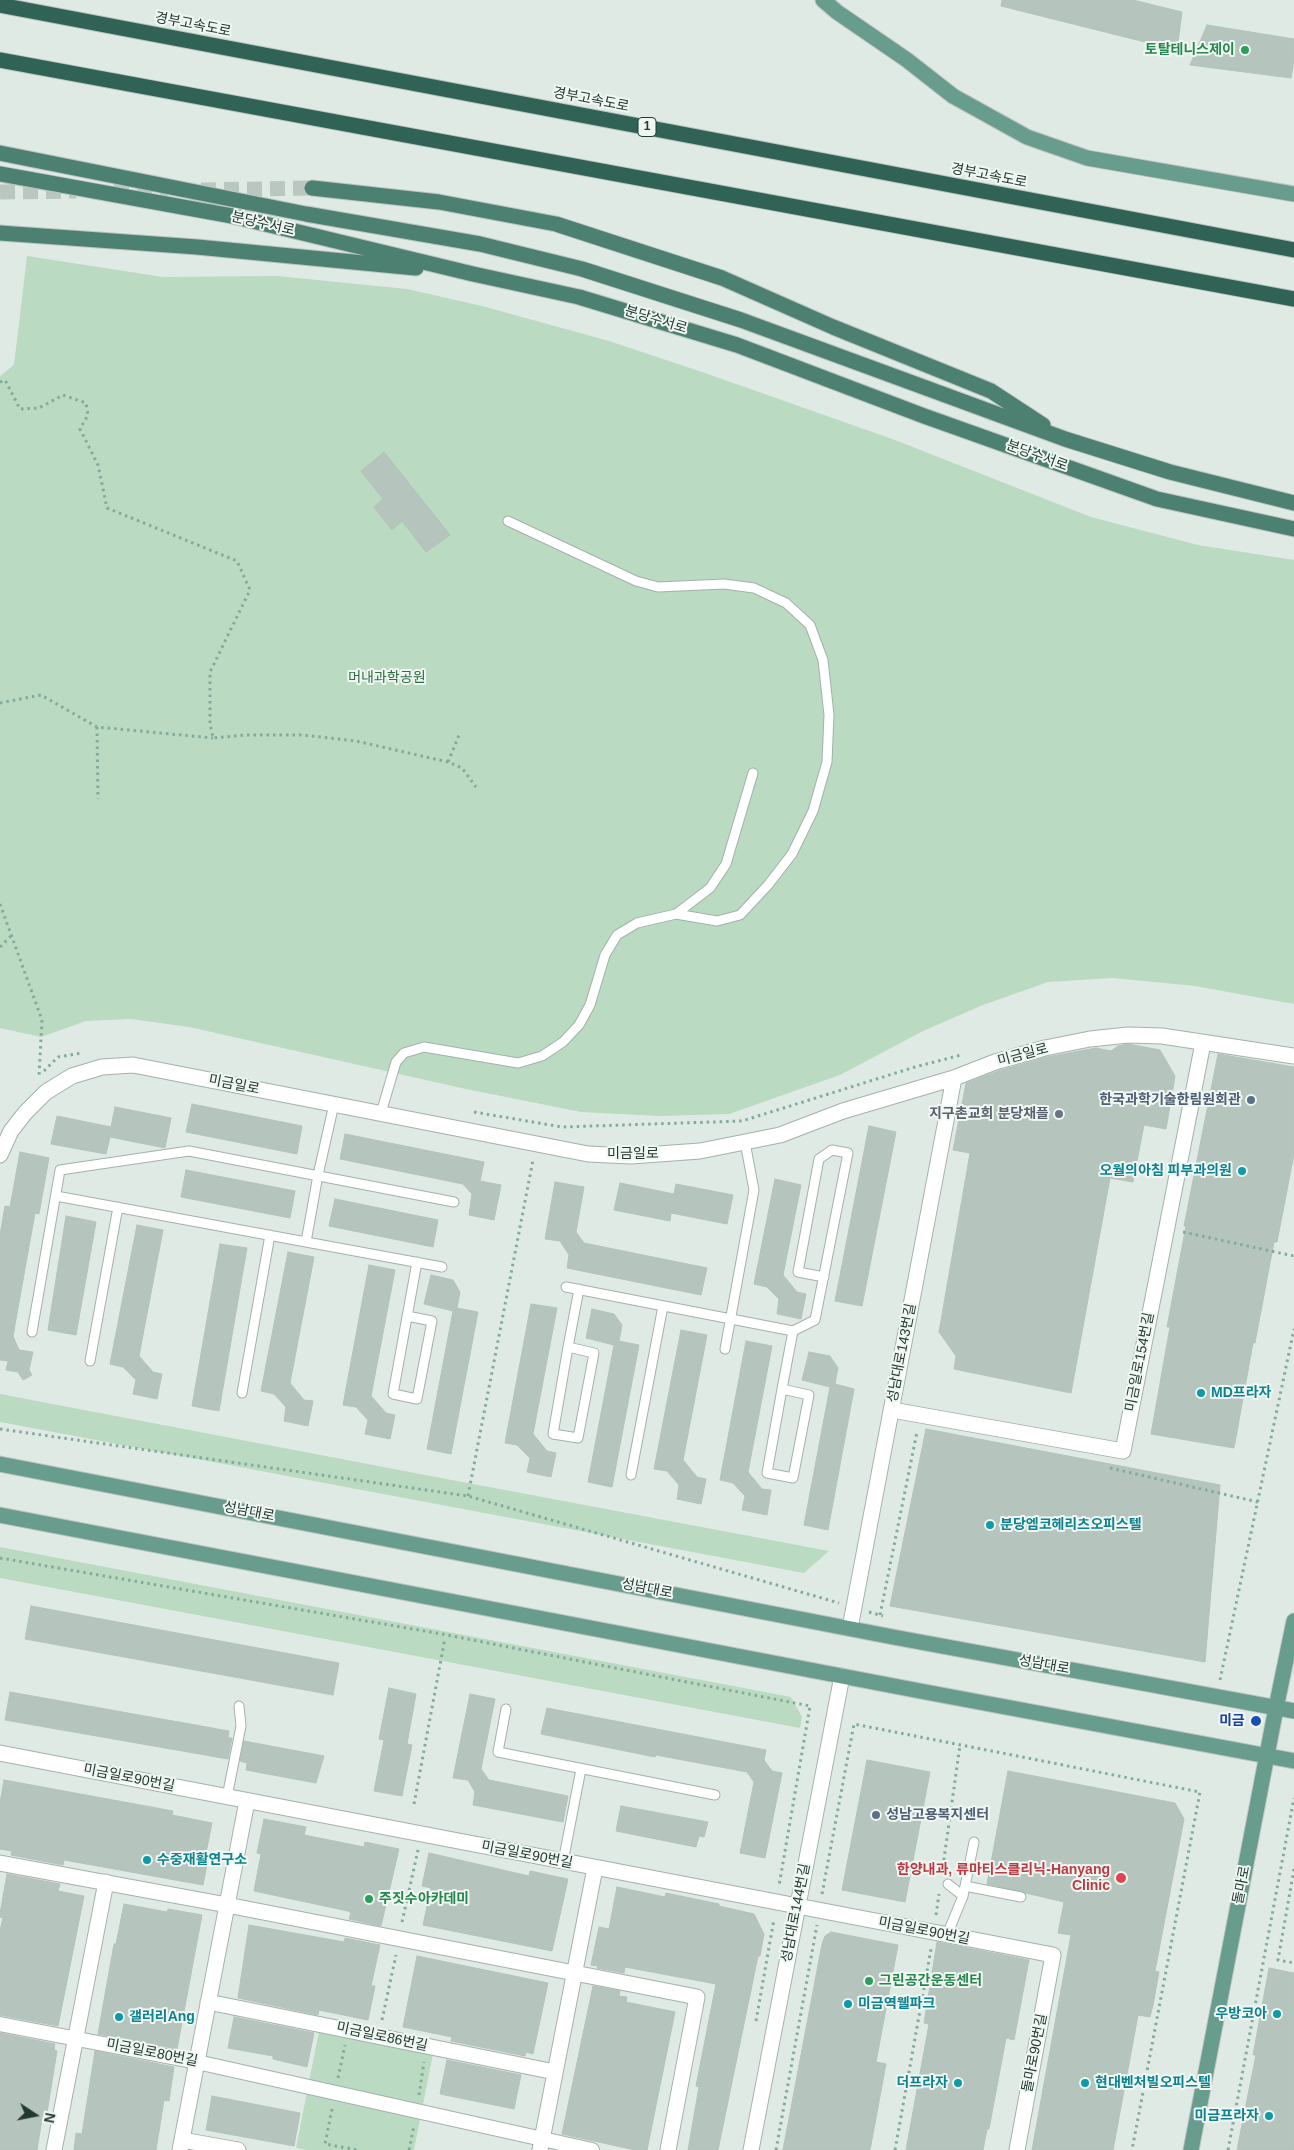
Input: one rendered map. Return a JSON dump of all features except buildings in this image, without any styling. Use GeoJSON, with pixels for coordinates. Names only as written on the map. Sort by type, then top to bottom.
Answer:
{"type":"FeatureCollection","features":[{"type":"Feature","properties":{"kind":"highway","name":"경부고속도로"},"geometry":{"type":"LineString","coordinates":[[0,5],[1294,250]]}},
{"type":"Feature","properties":{"kind":"highway"},"geometry":{"type":"LineString","coordinates":[[0,60],[1294,299]]}},
{"type":"Feature","properties":{"kind":"highway","name":"분당수서로"},"geometry":{"type":"LineString","coordinates":[[0,153],[306,214],[480,244],[582,270],[741,320],[1066,439],[1170,472],[1294,503]]}},
{"type":"Feature","properties":{"kind":"highway","name":"분당수서로"},"geometry":{"type":"LineString","coordinates":[[0,174],[232,216],[473,274],[579,297],[738,345],[924,416],[1157,499],[1294,529]]}},
{"type":"Feature","properties":{"kind":"highway"},"geometry":{"type":"LineString","coordinates":[[312,188],[440,202],[556,224],[722,278],[833,327],[991,391],[1066,439]]}},
{"type":"Feature","properties":{"kind":"highway"},"geometry":{"type":"LineString","coordinates":[[0,233],[197,247],[473,274]]}},
{"type":"Feature","properties":{"kind":"main road"},"geometry":{"type":"LineString","coordinates":[[823,0],[836,12],[907,60],[952,96],[1027,137],[1087,158],[1294,194]]}},
{"type":"Feature","properties":{"kind":"main road","name":"성남대로"},"geometry":{"type":"LineString","coordinates":[[0,1464],[850,1628],[1294,1711]]}},
{"type":"Feature","properties":{"kind":"main road"},"geometry":{"type":"LineString","coordinates":[[0,1515],[1294,1761]]}},
{"type":"Feature","properties":{"kind":"main road","name":"돌마로"},"geometry":{"type":"LineString","coordinates":[[1191,2150],[1266,1756],[1294,1621]]}},
{"type":"Feature","properties":{"kind":"street","name":"미금일로"},"geometry":{"type":"LineString","coordinates":[[0,1155],[11,1131],[25,1113],[46,1092],[72,1076],[102,1067],[133,1065],[588,1154],[659,1155],[700,1151],[780,1135],[842,1111],[954,1078],[995,1062],[1045,1048],[1090,1039],[1137,1035],[1162,1036],[1294,1056]]}},
{"type":"Feature","properties":{"kind":"street","name":"미금일로154번길"},"geometry":{"type":"LineString","coordinates":[[892,1410],[1123,1451],[1203,1043]]}},
{"type":"Feature","properties":{"kind":"street","name":"성남대로143번길"},"geometry":{"type":"LineString","coordinates":[[850,1628],[954,1078]]}},
{"type":"Feature","properties":{"kind":"street","name":"성남대로144번길"},"geometry":{"type":"LineString","coordinates":[[751,2150],[842,1676]]}},
{"type":"Feature","properties":{"kind":"street","name":"미금일로90번길"},"geometry":{"type":"LineString","coordinates":[[0,1753],[1053,1955]]}},
{"type":"Feature","properties":{"kind":"street"},"geometry":{"type":"LineString","coordinates":[[238,2150],[181,2145],[247,1800]]}},
{"type":"Feature","properties":{"kind":"street"},"geometry":{"type":"LineString","coordinates":[[0,1863],[227,1904],[697,1997],[668,2150]]}},
{"type":"Feature","properties":{"kind":"street"},"geometry":{"type":"LineString","coordinates":[[541,2145],[595,1868]]}},
{"type":"Feature","properties":{"kind":"street"},"geometry":{"type":"LineString","coordinates":[[54,2150],[106,1882]]}},
{"type":"Feature","properties":{"kind":"street","name":"돌마로90번길"},"geometry":{"type":"LineString","coordinates":[[1017,2150],[1053,1955]]}},
{"type":"Feature","properties":{"kind":"street","name":"미금일로86번길"},"geometry":{"type":"LineString","coordinates":[[208,2002],[555,2072]]}},
{"type":"Feature","properties":{"kind":"street","name":"미금일로80번길"},"geometry":{"type":"LineString","coordinates":[[0,2024],[197,2062],[416,2111]]}},
{"type":"Feature","properties":{"kind":"street"},"geometry":{"type":"LineString","coordinates":[[416,2111],[541,2145],[592,2150]]}},
{"type":"Feature","properties":{"kind":"lane"},"geometry":{"type":"LineString","coordinates":[[381,1113],[396,1062],[404,1053],[424,1048],[518,1063],[542,1056],[556,1047],[579,1025],[590,1005],[605,955],[618,935],[637,923],[676,914],[717,920],[740,915],[768,885],[792,854],[813,810],[827,762],[829,714],[823,660],[810,625],[786,603],[754,588],[724,584],[658,587],[636,581],[508,521]]}},
{"type":"Feature","properties":{"kind":"lane"},"geometry":{"type":"LineString","coordinates":[[676,914],[710,888],[726,864],[753,773]]}},
{"type":"Feature","properties":{"kind":"lane"},"geometry":{"type":"LineString","coordinates":[[306,1242],[318,1175],[334,1104]]}},
{"type":"Feature","properties":{"kind":"lane"},"geometry":{"type":"LineString","coordinates":[[725,1349],[754,1190],[745,1142]]}},
{"type":"Feature","properties":{"kind":"lane"},"geometry":{"type":"LineString","coordinates":[[566,1287],[793,1331],[815,1320],[824,1277],[848,1153],[832,1150],[819,1159],[798,1272],[824,1277]]}},
{"type":"Feature","properties":{"kind":"lane"},"geometry":{"type":"LineString","coordinates":[[32,1332],[60,1170],[189,1151],[454,1202]]}},
{"type":"Feature","properties":{"kind":"lane"},"geometry":{"type":"LineString","coordinates":[[56,1196],[442,1267]]}},
{"type":"Feature","properties":{"kind":"lane"},"geometry":{"type":"LineString","coordinates":[[90,1361],[118,1207]]}},
{"type":"Feature","properties":{"kind":"lane"},"geometry":{"type":"LineString","coordinates":[[242,1393],[270,1235]]}},
{"type":"Feature","properties":{"kind":"lane"},"geometry":{"type":"LineString","coordinates":[[407,1316],[432,1321],[417,1399],[393,1394],[407,1316],[417,1262]]}},
{"type":"Feature","properties":{"kind":"lane"},"geometry":{"type":"LineString","coordinates":[[568,1347],[594,1353],[578,1438],[553,1434],[568,1347],[579,1289]]}},
{"type":"Feature","properties":{"kind":"lane"},"geometry":{"type":"LineString","coordinates":[[631,1475],[663,1306]]}},
{"type":"Feature","properties":{"kind":"lane"},"geometry":{"type":"LineString","coordinates":[[782,1389],[810,1395],[793,1478],[767,1473],[782,1389],[793,1331]]}},
{"type":"Feature","properties":{"kind":"lane"},"geometry":{"type":"LineString","coordinates":[[226,1797],[241,1726],[239,1706]]}},
{"type":"Feature","properties":{"kind":"lane"},"geometry":{"type":"LineString","coordinates":[[506,1710],[498,1752],[715,1795]]}},
{"type":"Feature","properties":{"kind":"lane"},"geometry":{"type":"LineString","coordinates":[[563,1862],[581,1769]]}},
{"type":"Feature","properties":{"kind":"lane"},"geometry":{"type":"LineString","coordinates":[[947,1934],[964,1891],[974,1842]]}},
{"type":"Feature","properties":{"kind":"lane"},"geometry":{"type":"LineString","coordinates":[[948,1884],[964,1891],[1021,1897]]}},
{"type":"Feature","properties":{"kind":"path"},"geometry":{"type":"LineString","coordinates":[[0,382],[5,380],[20,409],[39,408],[63,395],[86,403],[88,415],[80,429],[98,465],[107,508],[236,561],[250,590],[210,672],[210,723],[212,738]]}},
{"type":"Feature","properties":{"kind":"path"},"geometry":{"type":"LineString","coordinates":[[0,703],[41,695],[97,727],[212,738],[245,735],[302,736],[356,741],[448,762],[462,768],[476,787]]}},
{"type":"Feature","properties":{"kind":"path"},"geometry":{"type":"LineString","coordinates":[[97,727],[98,799]]}},
{"type":"Feature","properties":{"kind":"path"},"geometry":{"type":"LineString","coordinates":[[448,762],[459,735]]}},
{"type":"Feature","properties":{"kind":"path"},"geometry":{"type":"LineString","coordinates":[[0,904],[42,1020],[39,1077]]}},
{"type":"Feature","properties":{"kind":"path"},"geometry":{"type":"LineString","coordinates":[[0,947],[12,935]]}},
{"type":"Feature","properties":{"kind":"path"},"geometry":{"type":"LineString","coordinates":[[32,1083],[58,1057],[86,1053]]}},
{"type":"Feature","properties":{"kind":"path"},"geometry":{"type":"LineString","coordinates":[[464,1111],[562,1127],[742,1121],[915,1067],[968,1053]]}},
{"type":"Feature","properties":{"kind":"path"},"geometry":{"type":"LineString","coordinates":[[468,1496],[534,1155]]}},
{"type":"Feature","properties":{"kind":"path"},"geometry":{"type":"LineString","coordinates":[[1175,1230],[1294,1256]]}},
{"type":"Feature","properties":{"kind":"path"},"geometry":{"type":"LineString","coordinates":[[1211,1678],[1220,1680],[1294,1329]]}},
{"type":"Feature","properties":{"kind":"path"},"geometry":{"type":"LineString","coordinates":[[880,1615],[919,1424]]}},
{"type":"Feature","properties":{"kind":"path"},"geometry":{"type":"LineString","coordinates":[[0,1429],[468,1496],[890,1617]]}},
{"type":"Feature","properties":{"kind":"path"},"geometry":{"type":"LineString","coordinates":[[1109,1468],[1258,1502]]}},
{"type":"Feature","properties":{"kind":"path"},"geometry":{"type":"LineString","coordinates":[[0,1558],[442,1634],[810,1706],[779,1889]]}},
{"type":"Feature","properties":{"kind":"path"},"geometry":{"type":"LineString","coordinates":[[414,1804],[445,1638]]}},
{"type":"Feature","properties":{"kind":"path"},"geometry":{"type":"LineString","coordinates":[[1228,2150],[1294,1798]]}},
{"type":"Feature","properties":{"kind":"path"},"geometry":{"type":"LineString","coordinates":[[1294,1869],[1278,1960],[1294,1963]]}},
{"type":"Feature","properties":{"kind":"path"},"geometry":{"type":"LineString","coordinates":[[756,2024],[774,1918]]}},
{"type":"Feature","properties":{"kind":"path"},"geometry":{"type":"LineString","coordinates":[[895,2150],[932,1944]]}},
{"type":"Feature","properties":{"kind":"path"},"geometry":{"type":"LineString","coordinates":[[409,2150],[426,2054]]}},
{"type":"Feature","properties":{"kind":"green space","name":"머내과학공원"},"geometry":{"type":"Polygon","coordinates":[[[27,256],[163,277],[277,276],[407,289],[482,306],[609,341],[705,373],[895,440],[1091,517],[1198,545],[1294,560],[1294,1004],[1195,986],[1113,978],[1048,982],[983,1005],[923,1031],[840,1075],[729,1114],[659,1116],[581,1112],[466,1089],[189,1027],[131,1019],[86,1021],[41,1037],[0,1028],[0,376],[14,365],[27,256]]]}},
{"type":"Feature","properties":{"kind":"green space"},"geometry":{"type":"Polygon","coordinates":[[[0,1394],[829,1551],[804,1573],[0,1422],[0,1394]]]}},
{"type":"Feature","properties":{"kind":"green space"},"geometry":{"type":"Polygon","coordinates":[[[0,1547],[791,1697],[802,1717],[800,1728],[0,1578],[0,1547]]]}},
{"type":"Feature","properties":{"kind":"green space"},"geometry":{"type":"Polygon","coordinates":[[[319,2031],[433,2054],[414,2150],[307,2150],[296,2148],[319,2031]]]}},
{"type":"Feature","properties":{"kind":"tunnel"},"geometry":{"type":"LineString","coordinates":[[201,190],[312,188]]}},
{"type":"Feature","properties":{"kind":"tunnel"},"geometry":{"type":"LineString","coordinates":[[114,191],[168,190]]}},
{"type":"Feature","properties":{"kind":"tunnel"},"geometry":{"type":"LineString","coordinates":[[0,192],[76,191]]}},
{"type":"Feature","properties":{"kind":"place","name":"토탈테니스제이"},"geometry":{"type":"Point","coordinates":[1245,50]}},
{"type":"Feature","properties":{"kind":"place","name":"한국과학기술한림원회관"},"geometry":{"type":"Point","coordinates":[1251,1100]}},
{"type":"Feature","properties":{"kind":"place","name":"지구촌교회 분당채플"},"geometry":{"type":"Point","coordinates":[1059,1114]}},
{"type":"Feature","properties":{"kind":"place","name":"오월의아침 피부과의원"},"geometry":{"type":"Point","coordinates":[1242,1171]}},
{"type":"Feature","properties":{"kind":"place","name":"MD프라자"},"geometry":{"type":"Point","coordinates":[1201,1393]}},
{"type":"Feature","properties":{"kind":"place","name":"분당엠코헤리츠오피스텔"},"geometry":{"type":"Point","coordinates":[990,1525]}},
{"type":"Feature","properties":{"kind":"place","name":"미금"},"geometry":{"type":"Point","coordinates":[1256,1721]}},
{"type":"Feature","properties":{"kind":"place","name":"성남고용복지센터"},"geometry":{"type":"Point","coordinates":[876,1815]}},
{"type":"Feature","properties":{"kind":"place","name":"수중재활연구소"},"geometry":{"type":"Point","coordinates":[147,1860]}},
{"type":"Feature","properties":{"kind":"place","name":"한양내과, 류마티스클리닉-Hanyang Clinic"},"geometry":{"type":"Point","coordinates":[1121,1878]}},
{"type":"Feature","properties":{"kind":"place","name":"주짓수아카데미"},"geometry":{"type":"Point","coordinates":[369,1899]}},
{"type":"Feature","properties":{"kind":"place","name":"그린공간운동센터"},"geometry":{"type":"Point","coordinates":[869,1981]}},
{"type":"Feature","properties":{"kind":"place","name":"미금역웰파크"},"geometry":{"type":"Point","coordinates":[848,2004]}},
{"type":"Feature","properties":{"kind":"place","name":"우방코아"},"geometry":{"type":"Point","coordinates":[1277,2014]}},
{"type":"Feature","properties":{"kind":"place","name":"갤러리Ang"},"geometry":{"type":"Point","coordinates":[119,2017]}},
{"type":"Feature","properties":{"kind":"place","name":"더프라자"},"geometry":{"type":"Point","coordinates":[958,2083]}},
{"type":"Feature","properties":{"kind":"place","name":"현대벤처빌오피스텔"},"geometry":{"type":"Point","coordinates":[1085,2083]}},
{"type":"Feature","properties":{"kind":"place","name":"미금프라자"},"geometry":{"type":"Point","coordinates":[1269,2116]}}]}
